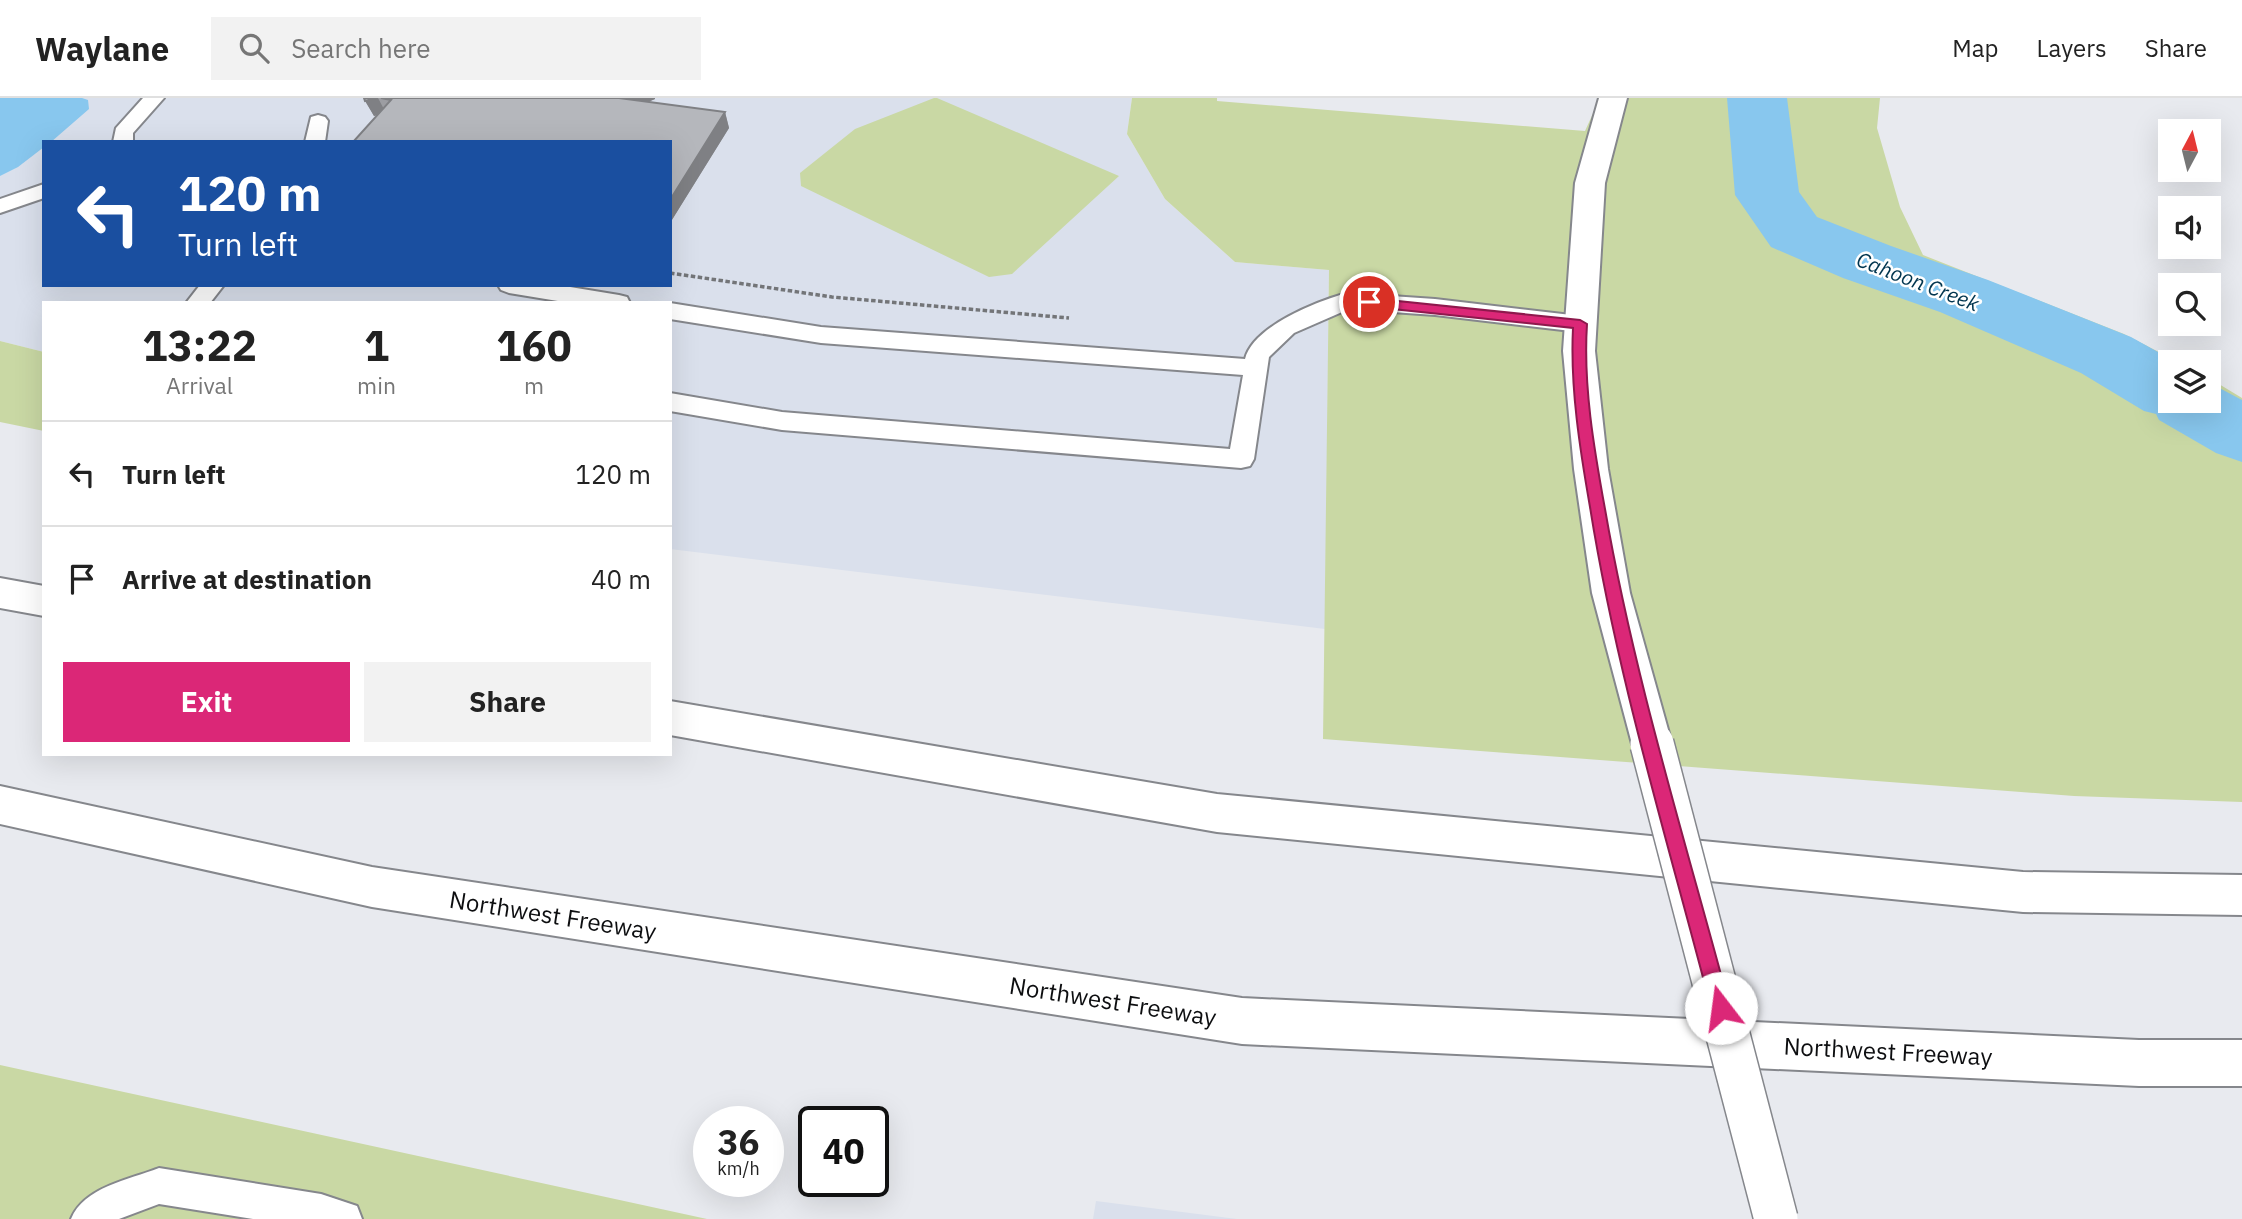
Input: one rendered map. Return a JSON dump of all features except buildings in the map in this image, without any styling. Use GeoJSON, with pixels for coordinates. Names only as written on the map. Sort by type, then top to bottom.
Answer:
{"type":"FeatureCollection","features":[{"type":"Feature","properties":{"kind":"main road"},"geometry":{"type":"LineString","coordinates":[[1613,98],[1590,183],[1578,351],[1591,469],[1611,593],[1776,1219]]}},
{"type":"Feature","properties":{"kind":"main road"},"geometry":{"type":"LineString","coordinates":[[0,593],[42,601]]}},
{"type":"Feature","properties":{"kind":"main road"},"geometry":{"type":"LineString","coordinates":[[672,718],[1217,813],[2023,892],[2242,895]]}},
{"type":"Feature","properties":{"kind":"main road","name":"Northwest Freeway"},"geometry":{"type":"LineString","coordinates":[[0,805],[372,887],[1242,1021],[2126,1063],[2242,1063]]}},
{"type":"Feature","properties":{"kind":"lane"},"geometry":{"type":"LineString","coordinates":[[123,140],[123,132],[154,98]]}},
{"type":"Feature","properties":{"kind":"lane"},"geometry":{"type":"LineString","coordinates":[[0,205],[42,192]]}},
{"type":"Feature","properties":{"kind":"lane"},"geometry":{"type":"LineString","coordinates":[[199,301],[211,287]]}},
{"type":"Feature","properties":{"kind":"lane"},"geometry":{"type":"LineString","coordinates":[[521,287],[607,301]]}},
{"type":"Feature","properties":{"kind":"lane"},"geometry":{"type":"LineString","coordinates":[[672,402],[782,421],[1241,458],[1258,354],[1286,327],[1347,301],[1435,307],[1580,324]]}},
{"type":"Feature","properties":{"kind":"lane"},"geometry":{"type":"LineString","coordinates":[[672,311],[821,335],[1256,368]]}},
{"type":"Feature","properties":{"kind":"lane"},"geometry":{"type":"LineString","coordinates":[[89,1219],[101,1208],[159,1186],[321,1212],[344,1219]]}},
{"type":"Feature","properties":{"kind":"path"},"geometry":{"type":"LineString","coordinates":[[672,273],[832,297],[1075,318]]}},
{"type":"Feature","properties":{"kind":"shaded area"},"geometry":{"type":"Polygon","coordinates":[[[0,98],[1132,98],[1127,134],[1165,199],[1235,262],[1329,270],[1325,629],[672,549],[672,301],[42,301],[42,352],[0,341],[0,98]]]}},
{"type":"Feature","properties":{"kind":"shaded area"},"geometry":{"type":"Polygon","coordinates":[[[1096,1201],[1237,1219],[1093,1219],[1096,1201]]]}},
{"type":"Feature","properties":{"kind":"green space"},"geometry":{"type":"Polygon","coordinates":[[[934,98],[1119,176],[1012,274],[989,277],[801,186],[800,173],[855,129],[934,98]]]}},
{"type":"Feature","properties":{"kind":"green space"},"geometry":{"type":"Polygon","coordinates":[[[1132,98],[1217,98],[1217,101],[1585,131],[1600,98],[1880,98],[1877,128],[1900,207],[1923,255],[2124,334],[2158,352],[2158,413],[2221,413],[2221,385],[2242,398],[2242,802],[2074,796],[1323,739],[1329,270],[1235,262],[1165,199],[1127,134],[1132,98]]]}},
{"type":"Feature","properties":{"kind":"green space"},"geometry":{"type":"Polygon","coordinates":[[[0,341],[42,352],[42,431],[0,422],[0,341]]]}},
{"type":"Feature","properties":{"kind":"green space"},"geometry":{"type":"Polygon","coordinates":[[[0,1065],[707,1219],[0,1219],[0,1065]]]}},
{"type":"Feature","properties":{"kind":"water"},"geometry":{"type":"Polygon","coordinates":[[[0,98],[88,100],[89,109],[53,140],[42,140],[42,149],[18,167],[0,176],[0,98]]]}},
{"type":"Feature","properties":{"kind":"waterway","name":"Cahoon Creek"},"geometry":{"type":"LineString","coordinates":[[1757,98],[1767,195],[1794,232],[1867,262],[1964,296],[2106,355],[2158,385]]}},
{"type":"Feature","properties":{"kind":"waterway","name":"Cahoon Creek"},"geometry":{"type":"LineString","coordinates":[[2206,413],[2242,434]]}},
{"type":"Feature","properties":{"kind":"route"},"geometry":{"type":"LineString","coordinates":[[1369,302],[1580,324],[1578,351],[1591,469],[1611,593],[1721,1008]]}}]}
